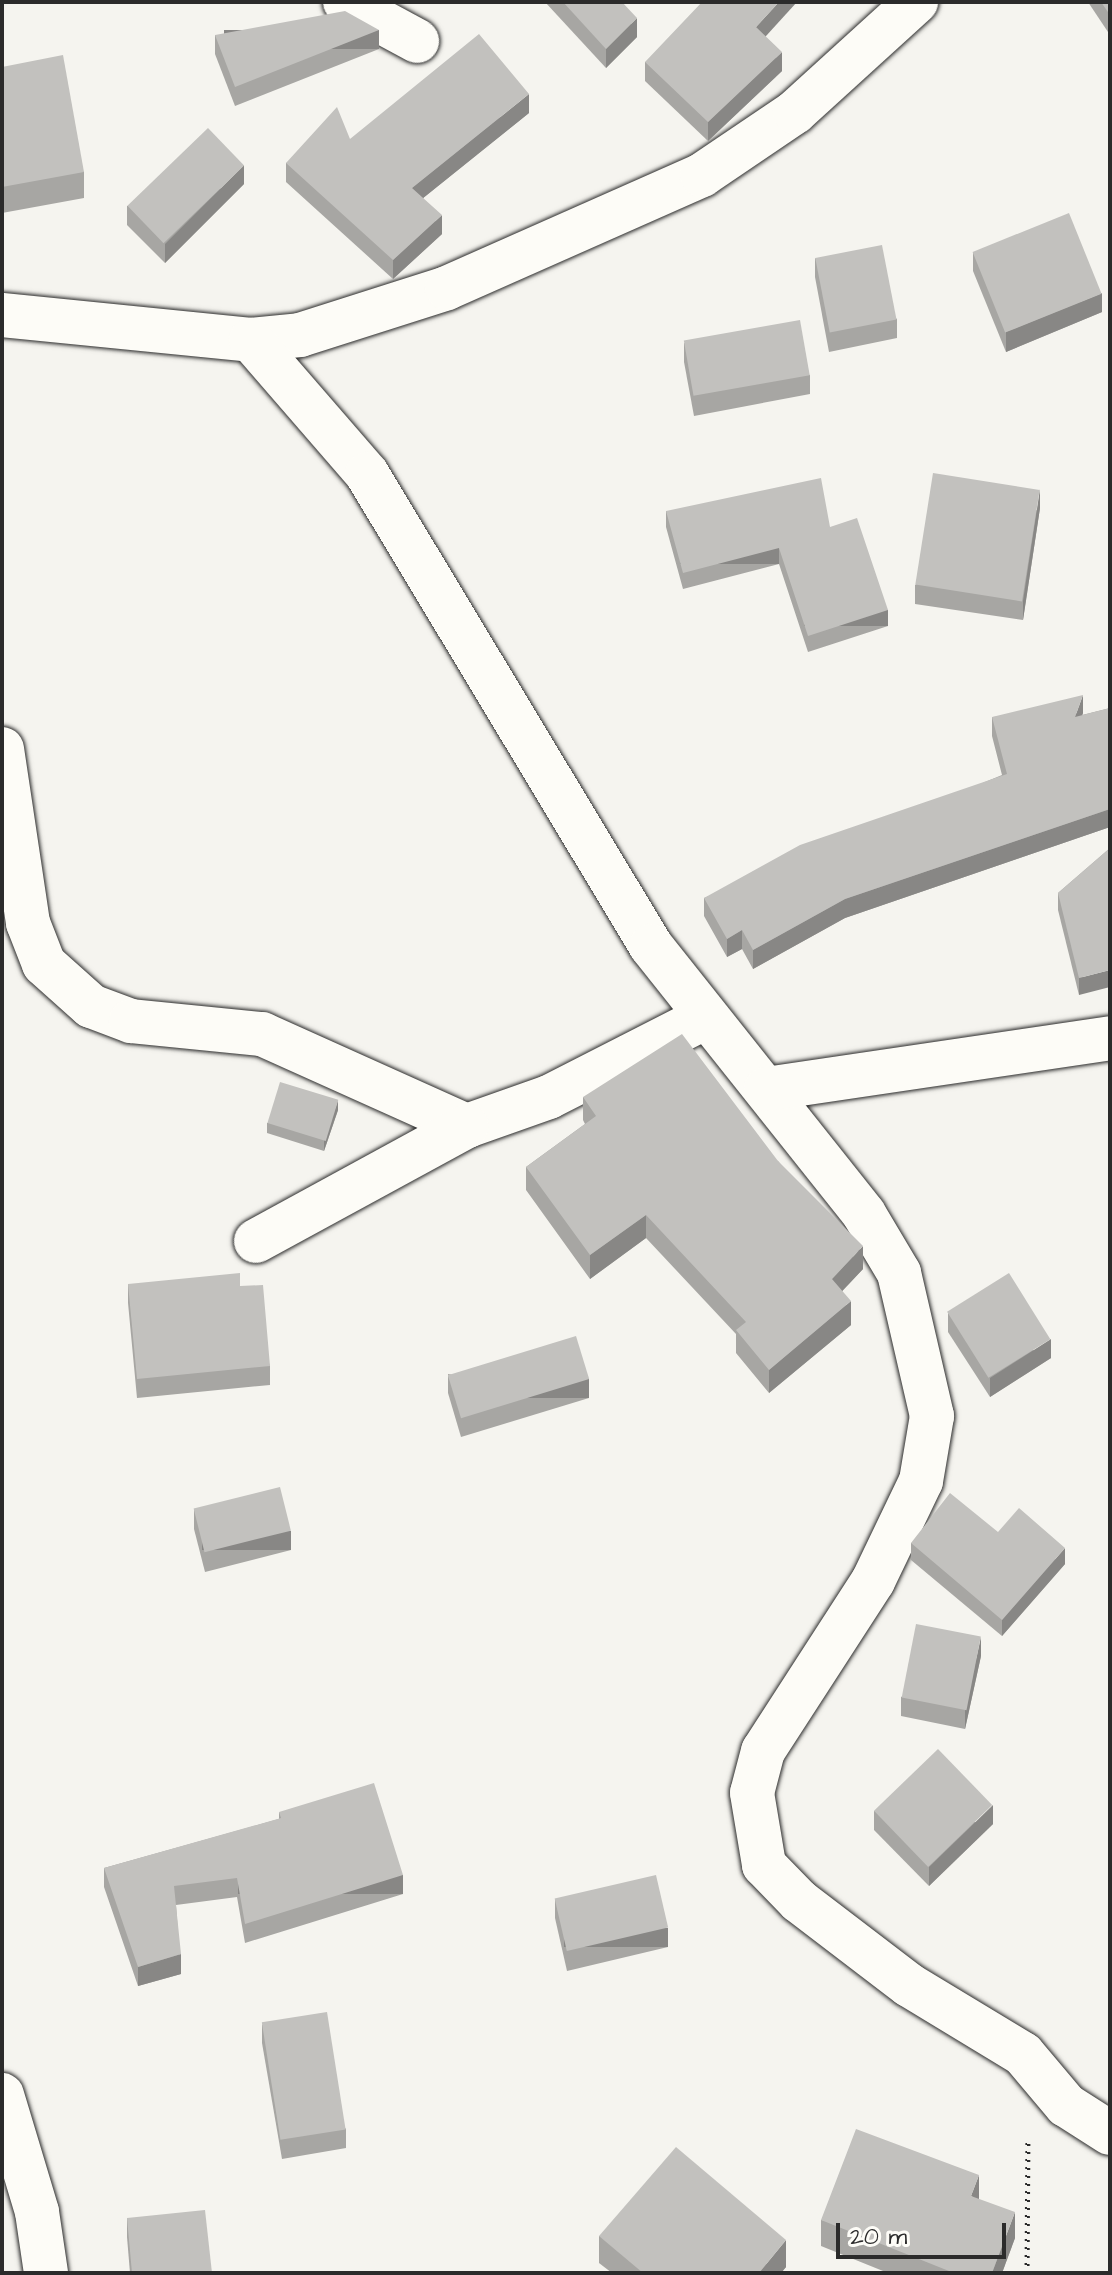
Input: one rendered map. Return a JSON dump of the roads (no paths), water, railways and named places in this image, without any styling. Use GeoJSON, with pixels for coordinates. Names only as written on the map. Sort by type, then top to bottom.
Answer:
{"type":"FeatureCollection","features":[{"type":"Feature","properties":{"kind":"street"},"geometry":{"type":"LineString","coordinates":[[345,2],[417,41]]}},
{"type":"Feature","properties":{"kind":"street"},"geometry":{"type":"LineString","coordinates":[[2,315],[251,340],[300,335],[447,288],[702,175],[795,112],[916,2]]}},
{"type":"Feature","properties":{"kind":"street"},"geometry":{"type":"LineString","coordinates":[[251,340],[367,474],[651,946],[864,1214],[899,1273],[932,1416],[921,1481],[873,1581],[763,1751],[752,1793],[754,1831],[764,1865],[799,1901],[909,1985],[1023,2054],[1066,2105],[1110,2133]]}},
{"type":"Feature","properties":{"kind":"street"},"geometry":{"type":"LineString","coordinates":[[2,749],[28,923],[44,964],[63,986],[131,1021],[277,1039],[467,1126]]}},
{"type":"Feature","properties":{"kind":"street"},"geometry":{"type":"LineString","coordinates":[[256,1241],[467,1126],[549,1097],[706,1017]]}},
{"type":"Feature","properties":{"kind":"street"},"geometry":{"type":"LineString","coordinates":[[766,1089],[1110,1038]]}},
{"type":"Feature","properties":{"kind":"street"},"geometry":{"type":"LineString","coordinates":[[2,2095],[37,2212],[46,2273]]}}]}
